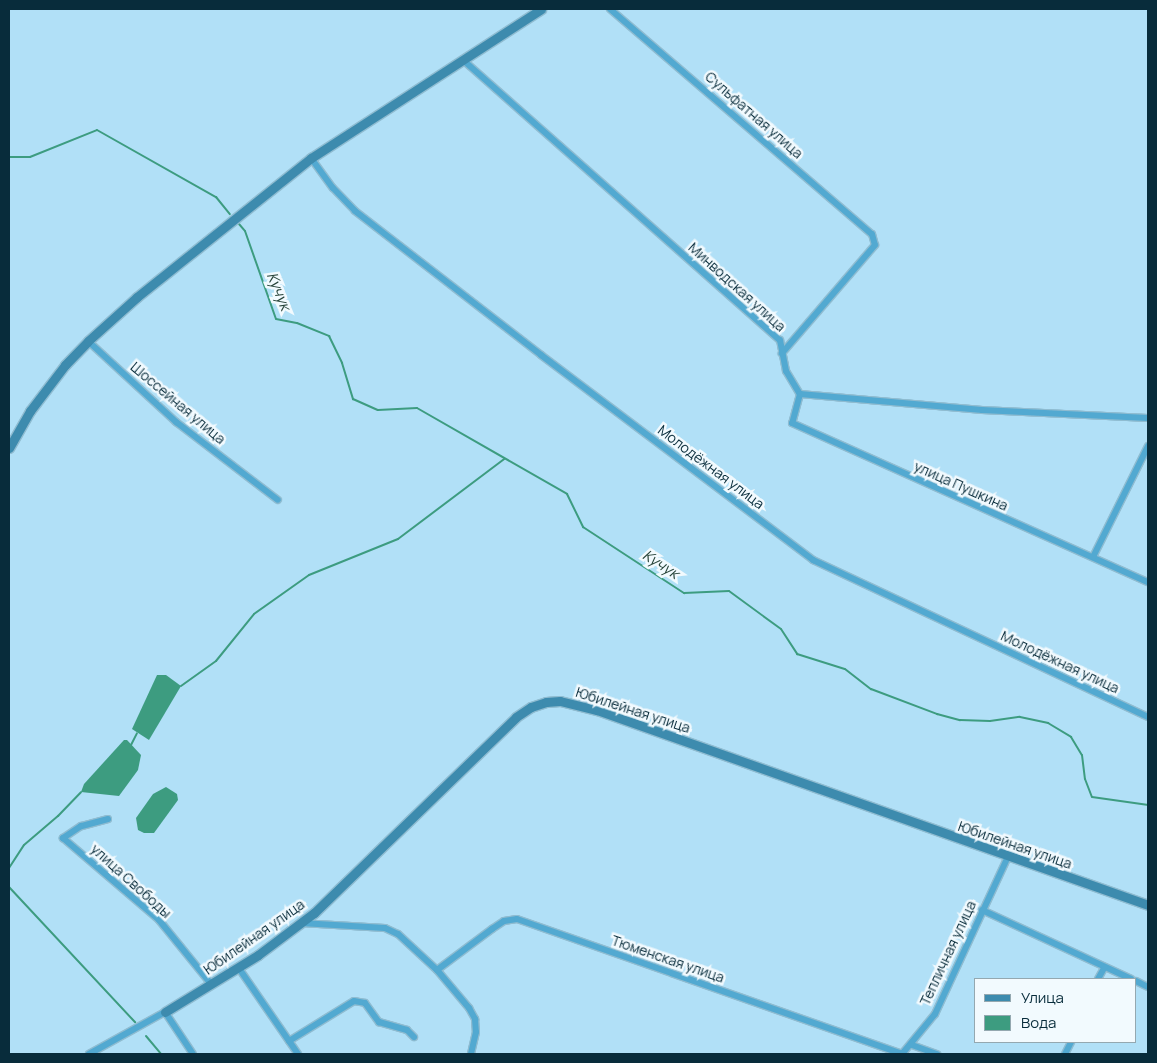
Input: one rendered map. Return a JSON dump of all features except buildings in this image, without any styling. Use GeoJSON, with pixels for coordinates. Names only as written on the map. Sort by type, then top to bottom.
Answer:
{"type":"FeatureCollection","features":[{"type":"Feature","properties":{"kind":"street"},"geometry":{"type":"LineString","coordinates":[[9,448],[44,391],[88,341],[137,297],[311,158],[541,9]]}},
{"type":"Feature","properties":{"kind":"street","name":"Сульфатная улица"},"geometry":{"type":"LineString","coordinates":[[610,9],[872,234],[875,245],[782,353]]}},
{"type":"Feature","properties":{"kind":"street","name":"Минводская улица"},"geometry":{"type":"LineString","coordinates":[[463,60],[780,340],[786,371],[800,394]]}},
{"type":"Feature","properties":{"kind":"street","name":"Молодёжная улица"},"geometry":{"type":"LineString","coordinates":[[311,158],[332,188],[355,211],[541,355],[813,560],[1148,717]]}},
{"type":"Feature","properties":{"kind":"street","name":"Шоссейная улица"},"geometry":{"type":"LineString","coordinates":[[88,341],[176,422],[278,500]]}},
{"type":"Feature","properties":{"kind":"street"},"geometry":{"type":"LineString","coordinates":[[800,394],[982,410],[1148,418]]}},
{"type":"Feature","properties":{"kind":"street","name":"улица Пушкина"},"geometry":{"type":"LineString","coordinates":[[800,394],[792,423],[1148,582]]}},
{"type":"Feature","properties":{"kind":"street"},"geometry":{"type":"LineString","coordinates":[[1093,557],[1148,446]]}},
{"type":"Feature","properties":{"kind":"street","name":"Юбилейная улица"},"geometry":{"type":"LineString","coordinates":[[165,1012],[238,967],[301,923],[516,717],[531,707],[546,702],[560,701],[597,710],[1148,905]]}},
{"type":"Feature","properties":{"kind":"street","name":"улица Свободы"},"geometry":{"type":"LineString","coordinates":[[108,819],[81,826],[63,838],[159,920],[210,984]]}},
{"type":"Feature","properties":{"kind":"street","name":"Тепличная улица"},"geometry":{"type":"LineString","coordinates":[[902,1054],[912,1045],[935,1014],[1008,857]]}},
{"type":"Feature","properties":{"kind":"street"},"geometry":{"type":"LineString","coordinates":[[982,910],[1094,960],[1104,968],[1129,978]]}},
{"type":"Feature","properties":{"kind":"street","name":"Тюменская улица"},"geometry":{"type":"LineString","coordinates":[[436,970],[504,921],[517,919],[902,1054]]}},
{"type":"Feature","properties":{"kind":"street"},"geometry":{"type":"LineString","coordinates":[[301,923],[385,928],[398,934],[436,970],[469,1008],[476,1019],[476,1032],[471,1054]]}},
{"type":"Feature","properties":{"kind":"street"},"geometry":{"type":"LineString","coordinates":[[238,967],[298,1054]]}},
{"type":"Feature","properties":{"kind":"street"},"geometry":{"type":"LineString","coordinates":[[1099,978],[1104,968]]}},
{"type":"Feature","properties":{"kind":"street"},"geometry":{"type":"LineString","coordinates":[[289,1041],[354,1001],[365,1002],[379,1022],[408,1030],[414,1036]]}},
{"type":"Feature","properties":{"kind":"street"},"geometry":{"type":"LineString","coordinates":[[89,1054],[165,1012],[193,1054]]}},
{"type":"Feature","properties":{"kind":"street"},"geometry":{"type":"LineString","coordinates":[[912,1045],[937,1054]]}},
{"type":"Feature","properties":{"kind":"water"},"geometry":{"type":"Polygon","coordinates":[[[157,675],[166,675],[181,686],[149,740],[132,729],[157,675]]]}},
{"type":"Feature","properties":{"kind":"water"},"geometry":{"type":"Polygon","coordinates":[[[124,740],[127,740],[141,755],[138,770],[119,796],[81,792],[84,784],[124,740]]]}},
{"type":"Feature","properties":{"kind":"water"},"geometry":{"type":"Polygon","coordinates":[[[166,787],[177,794],[178,800],[154,833],[144,833],[138,830],[136,818],[153,794],[166,787]]]}},
{"type":"Feature","properties":{"kind":"waterway","name":"Кучук"},"geometry":{"type":"LineString","coordinates":[[9,157],[30,157],[97,130],[216,197],[230,214]]}},
{"type":"Feature","properties":{"kind":"waterway","name":"Кучук"},"geometry":{"type":"LineString","coordinates":[[239,224],[245,231],[276,319],[297,323],[329,336],[342,363],[353,399],[378,410],[417,408],[567,494],[583,527],[684,593],[729,591],[781,629],[797,654],[845,669],[871,689],[937,714],[960,720],[990,721],[1020,717],[1048,723],[1071,737],[1082,755],[1085,779],[1092,797],[1148,805]]}},
{"type":"Feature","properties":{"kind":"waterway"},"geometry":{"type":"LineString","coordinates":[[181,686],[216,661],[254,614],[309,575],[398,539],[504,459]]}},
{"type":"Feature","properties":{"kind":"waterway"},"geometry":{"type":"LineString","coordinates":[[131,745],[137,733]]}},
{"type":"Feature","properties":{"kind":"waterway"},"geometry":{"type":"LineString","coordinates":[[9,868],[24,845],[58,816],[81,792]]}},
{"type":"Feature","properties":{"kind":"waterway"},"geometry":{"type":"LineString","coordinates":[[9,887],[135,1022]]}},
{"type":"Feature","properties":{"kind":"waterway"},"geometry":{"type":"LineString","coordinates":[[146,1036],[161,1054]]}}]}
